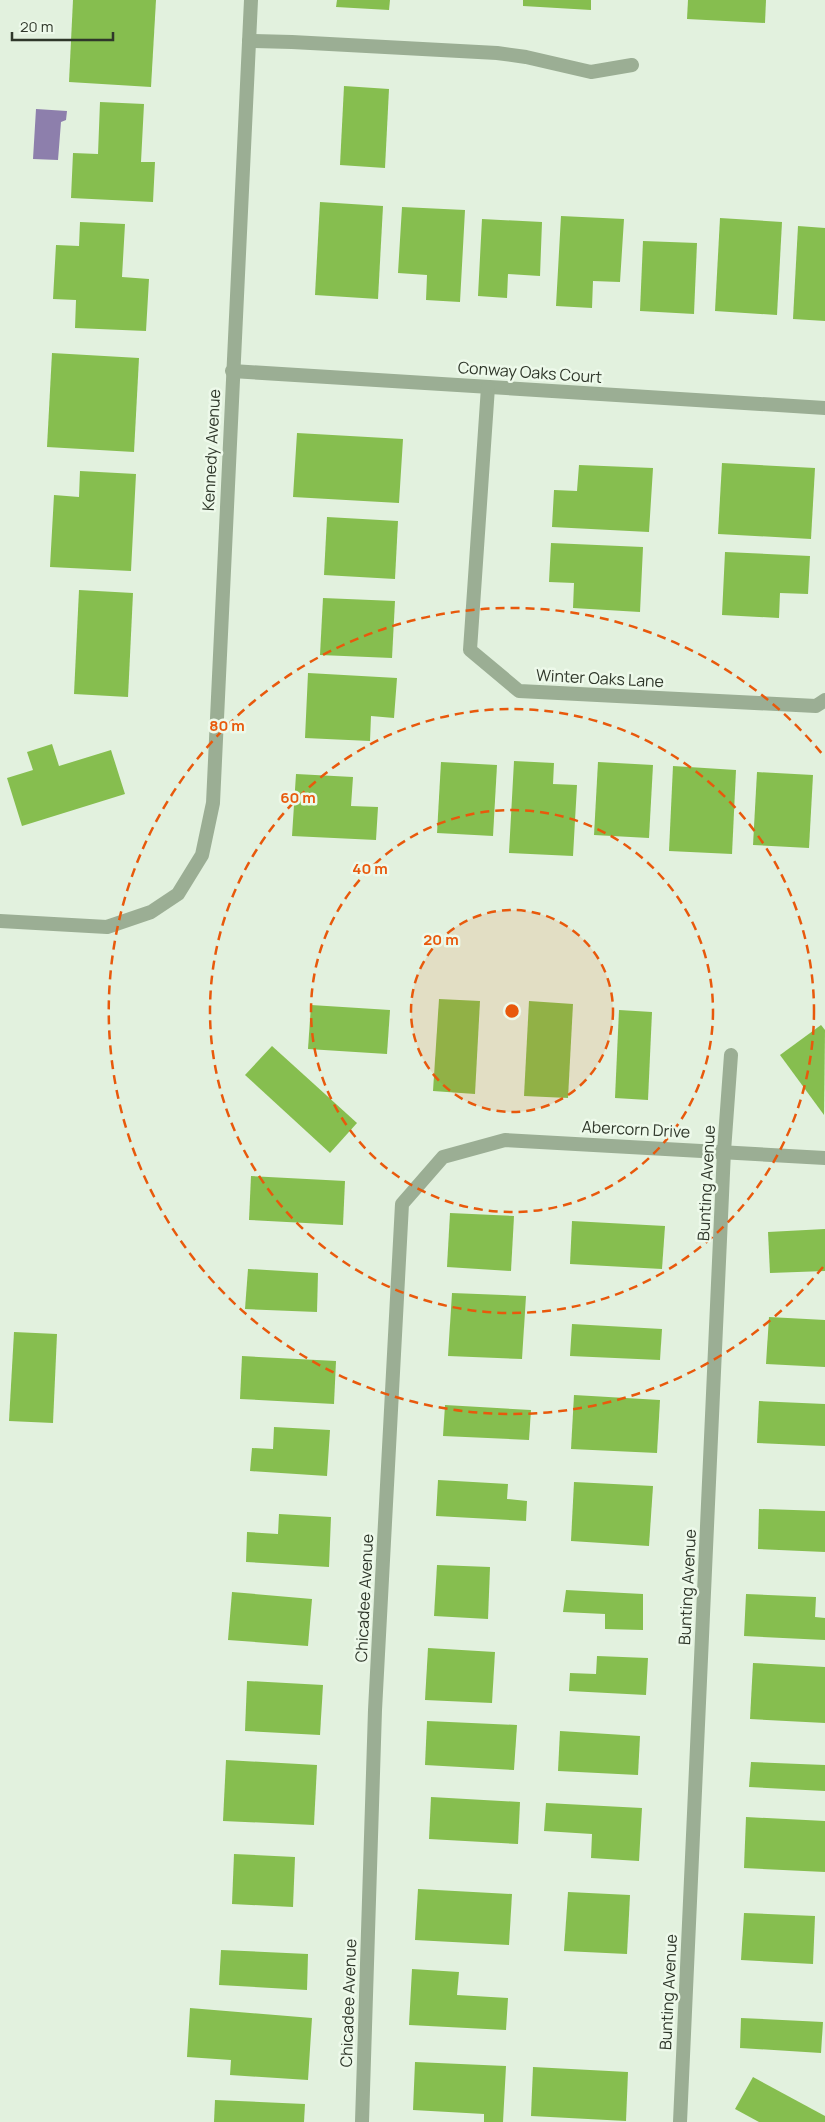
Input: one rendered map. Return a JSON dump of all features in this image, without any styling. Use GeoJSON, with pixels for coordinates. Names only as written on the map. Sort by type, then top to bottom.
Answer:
{"type":"FeatureCollection","features":[{"type":"Feature","properties":{"kind":"street","name":"Kennedy Avenue"},"geometry":{"type":"LineString","coordinates":[[0,921],[108,927],[151,912],[178,894],[202,855],[213,803],[251,0]]}},
{"type":"Feature","properties":{"kind":"street"},"geometry":{"type":"LineString","coordinates":[[249,41],[498,53],[526,57],[591,72],[632,65]]}},
{"type":"Feature","properties":{"kind":"street","name":"Conway Oaks Court"},"geometry":{"type":"LineString","coordinates":[[232,371],[825,408]]}},
{"type":"Feature","properties":{"kind":"street","name":"Winter Oaks Lane"},"geometry":{"type":"LineString","coordinates":[[488,387],[470,650],[519,691],[816,706],[825,700]]}},
{"type":"Feature","properties":{"kind":"street","name":"Bunting Avenue"},"geometry":{"type":"LineString","coordinates":[[680,2122],[724,1151],[731,1054]]}},
{"type":"Feature","properties":{"kind":"street","name":"Abercorn Drive"},"geometry":{"type":"LineString","coordinates":[[505,1140],[825,1158]]}},
{"type":"Feature","properties":{"kind":"street","name":"Chicadee Avenue"},"geometry":{"type":"LineString","coordinates":[[362,2122],[375,1710],[402,1204],[443,1157],[505,1140]]}},
{"type":"Feature","properties":{"kind":"shaded area"},"geometry":{"type":"Polygon","coordinates":[[[36,109],[67,111],[66,120],[61,122],[58,160],[33,159],[36,109]]]}},
{"type":"Feature","properties":{"kind":"building"},"geometry":{"type":"Polygon","coordinates":[[[73,0],[156,0],[151,87],[69,82],[73,0]]]}},
{"type":"Feature","properties":{"kind":"building"},"geometry":{"type":"Polygon","coordinates":[[[337,0],[390,0],[389,10],[336,7],[337,0]]]}},
{"type":"Feature","properties":{"kind":"building"},"geometry":{"type":"Polygon","coordinates":[[[523,0],[591,0],[591,10],[523,6],[523,0]]]}},
{"type":"Feature","properties":{"kind":"building"},"geometry":{"type":"Polygon","coordinates":[[[688,0],[766,0],[765,23],[687,19],[688,0]]]}},
{"type":"Feature","properties":{"kind":"building"},"geometry":{"type":"Polygon","coordinates":[[[344,86],[389,89],[385,168],[340,165],[344,86]]]}},
{"type":"Feature","properties":{"kind":"building"},"geometry":{"type":"Polygon","coordinates":[[[100,102],[144,104],[141,162],[155,162],[153,202],[71,198],[73,153],[98,154],[100,102]]]}},
{"type":"Feature","properties":{"kind":"building"},"geometry":{"type":"Polygon","coordinates":[[[320,202],[383,206],[378,299],[315,295],[320,202]]]}},
{"type":"Feature","properties":{"kind":"building"},"geometry":{"type":"Polygon","coordinates":[[[402,207],[465,210],[460,302],[426,300],[427,275],[398,273],[402,207]]]}},
{"type":"Feature","properties":{"kind":"building"},"geometry":{"type":"Polygon","coordinates":[[[561,216],[624,219],[620,282],[593,281],[592,308],[556,306],[561,216]]]}},
{"type":"Feature","properties":{"kind":"building"},"geometry":{"type":"Polygon","coordinates":[[[720,218],[782,222],[777,315],[715,311],[720,218]]]}},
{"type":"Feature","properties":{"kind":"building"},"geometry":{"type":"Polygon","coordinates":[[[482,219],[542,222],[540,276],[508,274],[507,298],[478,296],[482,219]]]}},
{"type":"Feature","properties":{"kind":"building"},"geometry":{"type":"Polygon","coordinates":[[[80,222],[125,224],[122,277],[149,279],[146,331],[75,328],[76,300],[53,299],[56,245],[79,246],[80,222]]]}},
{"type":"Feature","properties":{"kind":"building"},"geometry":{"type":"Polygon","coordinates":[[[798,226],[825,228],[825,321],[793,319],[798,226]]]}},
{"type":"Feature","properties":{"kind":"building"},"geometry":{"type":"Polygon","coordinates":[[[643,241],[697,243],[694,314],[640,311],[643,241]]]}},
{"type":"Feature","properties":{"kind":"building"},"geometry":{"type":"Polygon","coordinates":[[[52,353],[139,358],[134,452],[47,447],[52,353]]]}},
{"type":"Feature","properties":{"kind":"building"},"geometry":{"type":"Polygon","coordinates":[[[297,433],[403,439],[399,503],[293,497],[297,433]]]}},
{"type":"Feature","properties":{"kind":"building"},"geometry":{"type":"Polygon","coordinates":[[[722,463],[815,468],[811,539],[718,534],[722,463]]]}},
{"type":"Feature","properties":{"kind":"building"},"geometry":{"type":"Polygon","coordinates":[[[579,465],[653,468],[649,532],[552,527],[554,490],[577,491],[579,465]]]}},
{"type":"Feature","properties":{"kind":"building"},"geometry":{"type":"Polygon","coordinates":[[[80,471],[136,474],[131,571],[50,567],[54,495],[79,497],[80,471]]]}},
{"type":"Feature","properties":{"kind":"building"},"geometry":{"type":"Polygon","coordinates":[[[327,517],[398,521],[395,579],[324,575],[327,517]]]}},
{"type":"Feature","properties":{"kind":"building"},"geometry":{"type":"Polygon","coordinates":[[[551,543],[643,547],[640,612],[573,608],[574,583],[549,582],[551,543]]]}},
{"type":"Feature","properties":{"kind":"building"},"geometry":{"type":"Polygon","coordinates":[[[725,552],[810,556],[808,594],[780,593],[779,618],[722,615],[725,552]]]}},
{"type":"Feature","properties":{"kind":"building"},"geometry":{"type":"Polygon","coordinates":[[[79,590],[133,593],[128,697],[74,694],[79,590]]]}},
{"type":"Feature","properties":{"kind":"building"},"geometry":{"type":"Polygon","coordinates":[[[323,598],[395,601],[392,658],[320,655],[323,598]]]}},
{"type":"Feature","properties":{"kind":"building"},"geometry":{"type":"Polygon","coordinates":[[[308,673],[397,678],[394,718],[371,716],[370,741],[305,738],[308,673]]]}},
{"type":"Feature","properties":{"kind":"building"},"geometry":{"type":"Polygon","coordinates":[[[52,744],[59,766],[111,750],[125,794],[22,826],[7,778],[33,770],[27,752],[52,744]]]}},
{"type":"Feature","properties":{"kind":"building"},"geometry":{"type":"Polygon","coordinates":[[[514,761],[554,763],[553,784],[577,785],[573,856],[509,853],[514,761]]]}},
{"type":"Feature","properties":{"kind":"building"},"geometry":{"type":"Polygon","coordinates":[[[441,762],[497,765],[493,836],[437,833],[441,762]]]}},
{"type":"Feature","properties":{"kind":"building"},"geometry":{"type":"Polygon","coordinates":[[[598,762],[653,765],[649,838],[594,835],[598,762]]]}},
{"type":"Feature","properties":{"kind":"building"},"geometry":{"type":"Polygon","coordinates":[[[673,766],[736,770],[732,854],[669,851],[673,766]]]}},
{"type":"Feature","properties":{"kind":"building"},"geometry":{"type":"Polygon","coordinates":[[[757,772],[813,775],[809,848],[753,845],[757,772]]]}},
{"type":"Feature","properties":{"kind":"building"},"geometry":{"type":"Polygon","coordinates":[[[296,774],[353,777],[351,806],[378,807],[376,840],[292,836],[296,774]]]}},
{"type":"Feature","properties":{"kind":"building"},"geometry":{"type":"Polygon","coordinates":[[[439,999],[480,1001],[475,1094],[433,1091],[439,999]]]}},
{"type":"Feature","properties":{"kind":"building"},"geometry":{"type":"Polygon","coordinates":[[[529,1001],[573,1004],[568,1098],[524,1096],[529,1001]]]}},
{"type":"Feature","properties":{"kind":"building"},"geometry":{"type":"Polygon","coordinates":[[[311,1005],[390,1010],[387,1054],[308,1049],[311,1005]]]}},
{"type":"Feature","properties":{"kind":"building"},"geometry":{"type":"Polygon","coordinates":[[[619,1010],[652,1012],[648,1100],[615,1098],[619,1010]]]}},
{"type":"Feature","properties":{"kind":"building"},"geometry":{"type":"Polygon","coordinates":[[[821,1025],[825,1030],[824,1115],[780,1055],[821,1025]]]}},
{"type":"Feature","properties":{"kind":"building"},"geometry":{"type":"Polygon","coordinates":[[[272,1046],[357,1123],[330,1153],[245,1075],[272,1046]]]}},
{"type":"Feature","properties":{"kind":"building"},"geometry":{"type":"Polygon","coordinates":[[[251,1176],[345,1181],[343,1225],[249,1220],[251,1176]]]}},
{"type":"Feature","properties":{"kind":"building"},"geometry":{"type":"Polygon","coordinates":[[[450,1213],[514,1216],[511,1271],[447,1267],[450,1213]]]}},
{"type":"Feature","properties":{"kind":"building"},"geometry":{"type":"Polygon","coordinates":[[[572,1221],[665,1226],[662,1269],[570,1264],[572,1221]]]}},
{"type":"Feature","properties":{"kind":"building"},"geometry":{"type":"Polygon","coordinates":[[[825,1229],[825,1271],[770,1273],[768,1232],[825,1229]]]}},
{"type":"Feature","properties":{"kind":"building"},"geometry":{"type":"Polygon","coordinates":[[[248,1269],[318,1273],[317,1312],[245,1309],[248,1269]]]}},
{"type":"Feature","properties":{"kind":"building"},"geometry":{"type":"Polygon","coordinates":[[[452,1293],[526,1296],[522,1359],[448,1356],[452,1293]]]}},
{"type":"Feature","properties":{"kind":"building"},"geometry":{"type":"Polygon","coordinates":[[[769,1317],[825,1320],[825,1367],[766,1364],[769,1317]]]}},
{"type":"Feature","properties":{"kind":"building"},"geometry":{"type":"Polygon","coordinates":[[[572,1324],[662,1329],[660,1360],[570,1356],[572,1324]]]}},
{"type":"Feature","properties":{"kind":"building"},"geometry":{"type":"Polygon","coordinates":[[[14,1332],[57,1334],[53,1423],[9,1421],[14,1332]]]}},
{"type":"Feature","properties":{"kind":"building"},"geometry":{"type":"Polygon","coordinates":[[[242,1356],[336,1361],[334,1404],[240,1399],[242,1356]]]}},
{"type":"Feature","properties":{"kind":"building"},"geometry":{"type":"Polygon","coordinates":[[[574,1395],[660,1400],[657,1453],[571,1449],[574,1395]]]}},
{"type":"Feature","properties":{"kind":"building"},"geometry":{"type":"Polygon","coordinates":[[[759,1401],[825,1404],[825,1446],[757,1443],[759,1401]]]}},
{"type":"Feature","properties":{"kind":"building"},"geometry":{"type":"Polygon","coordinates":[[[445,1405],[531,1410],[529,1440],[443,1436],[445,1405]]]}},
{"type":"Feature","properties":{"kind":"building"},"geometry":{"type":"Polygon","coordinates":[[[274,1427],[330,1430],[327,1476],[250,1471],[252,1448],[273,1449],[274,1427]]]}},
{"type":"Feature","properties":{"kind":"building"},"geometry":{"type":"Polygon","coordinates":[[[438,1480],[508,1484],[507,1499],[527,1501],[526,1521],[436,1516],[438,1480]]]}},
{"type":"Feature","properties":{"kind":"building"},"geometry":{"type":"Polygon","coordinates":[[[574,1482],[653,1486],[649,1546],[571,1541],[574,1482]]]}},
{"type":"Feature","properties":{"kind":"building"},"geometry":{"type":"Polygon","coordinates":[[[759,1509],[825,1511],[825,1552],[758,1549],[759,1509]]]}},
{"type":"Feature","properties":{"kind":"building"},"geometry":{"type":"Polygon","coordinates":[[[279,1514],[331,1517],[329,1567],[246,1562],[247,1532],[278,1534],[279,1514]]]}},
{"type":"Feature","properties":{"kind":"building"},"geometry":{"type":"Polygon","coordinates":[[[437,1565],[490,1567],[488,1619],[434,1616],[437,1565]]]}},
{"type":"Feature","properties":{"kind":"building"},"geometry":{"type":"Polygon","coordinates":[[[566,1590],[643,1594],[643,1630],[605,1629],[605,1614],[563,1612],[566,1590]]]}},
{"type":"Feature","properties":{"kind":"building"},"geometry":{"type":"Polygon","coordinates":[[[232,1592],[312,1599],[308,1646],[228,1640],[232,1592]]]}},
{"type":"Feature","properties":{"kind":"building"},"geometry":{"type":"Polygon","coordinates":[[[746,1594],[816,1597],[815,1617],[825,1618],[825,1640],[744,1636],[746,1594]]]}},
{"type":"Feature","properties":{"kind":"building"},"geometry":{"type":"Polygon","coordinates":[[[428,1648],[495,1652],[492,1703],[425,1700],[428,1648]]]}},
{"type":"Feature","properties":{"kind":"building"},"geometry":{"type":"Polygon","coordinates":[[[597,1656],[648,1658],[646,1695],[569,1691],[570,1673],[596,1674],[597,1656]]]}},
{"type":"Feature","properties":{"kind":"building"},"geometry":{"type":"Polygon","coordinates":[[[753,1663],[825,1667],[825,1723],[750,1719],[753,1663]]]}},
{"type":"Feature","properties":{"kind":"building"},"geometry":{"type":"Polygon","coordinates":[[[247,1681],[323,1685],[320,1735],[245,1731],[247,1681]]]}},
{"type":"Feature","properties":{"kind":"building"},"geometry":{"type":"Polygon","coordinates":[[[427,1721],[517,1725],[514,1770],[425,1765],[427,1721]]]}},
{"type":"Feature","properties":{"kind":"building"},"geometry":{"type":"Polygon","coordinates":[[[560,1731],[640,1736],[638,1775],[558,1771],[560,1731]]]}},
{"type":"Feature","properties":{"kind":"building"},"geometry":{"type":"Polygon","coordinates":[[[226,1760],[317,1765],[314,1825],[223,1821],[226,1760]]]}},
{"type":"Feature","properties":{"kind":"building"},"geometry":{"type":"Polygon","coordinates":[[[751,1762],[825,1765],[825,1791],[749,1787],[751,1762]]]}},
{"type":"Feature","properties":{"kind":"building"},"geometry":{"type":"Polygon","coordinates":[[[431,1797],[520,1802],[518,1844],[429,1839],[431,1797]]]}},
{"type":"Feature","properties":{"kind":"building"},"geometry":{"type":"Polygon","coordinates":[[[546,1803],[642,1808],[639,1861],[591,1858],[592,1834],[544,1831],[546,1803]]]}},
{"type":"Feature","properties":{"kind":"building"},"geometry":{"type":"Polygon","coordinates":[[[746,1817],[825,1821],[825,1872],[744,1868],[746,1817]]]}},
{"type":"Feature","properties":{"kind":"building"},"geometry":{"type":"Polygon","coordinates":[[[234,1854],[295,1857],[293,1907],[232,1904],[234,1854]]]}},
{"type":"Feature","properties":{"kind":"building"},"geometry":{"type":"Polygon","coordinates":[[[418,1889],[512,1894],[509,1945],[415,1940],[418,1889]]]}},
{"type":"Feature","properties":{"kind":"building"},"geometry":{"type":"Polygon","coordinates":[[[568,1892],[630,1895],[627,1954],[564,1951],[568,1892]]]}},
{"type":"Feature","properties":{"kind":"building"},"geometry":{"type":"Polygon","coordinates":[[[744,1913],[815,1916],[813,1964],[741,1960],[744,1913]]]}},
{"type":"Feature","properties":{"kind":"building"},"geometry":{"type":"Polygon","coordinates":[[[221,1950],[308,1954],[307,1990],[219,1985],[221,1950]]]}},
{"type":"Feature","properties":{"kind":"building"},"geometry":{"type":"Polygon","coordinates":[[[412,1969],[459,1972],[457,1995],[508,1998],[506,2030],[409,2025],[412,1969]]]}},
{"type":"Feature","properties":{"kind":"building"},"geometry":{"type":"Polygon","coordinates":[[[190,2008],[312,2018],[308,2080],[230,2075],[231,2060],[187,2057],[190,2008]]]}},
{"type":"Feature","properties":{"kind":"building"},"geometry":{"type":"Polygon","coordinates":[[[741,2018],[823,2022],[821,2053],[740,2048],[741,2018]]]}},
{"type":"Feature","properties":{"kind":"building"},"geometry":{"type":"Polygon","coordinates":[[[415,2062],[506,2066],[503,2122],[484,2122],[484,2114],[413,2110],[415,2062]]]}},
{"type":"Feature","properties":{"kind":"building"},"geometry":{"type":"Polygon","coordinates":[[[533,2067],[628,2072],[626,2121],[531,2116],[533,2067]]]}},
{"type":"Feature","properties":{"kind":"building"},"geometry":{"type":"Polygon","coordinates":[[[753,2077],[825,2116],[825,2122],[759,2122],[735,2109],[753,2077]]]}},
{"type":"Feature","properties":{"kind":"building"},"geometry":{"type":"Polygon","coordinates":[[[215,2100],[305,2104],[304,2122],[214,2122],[215,2100]]]}}]}
